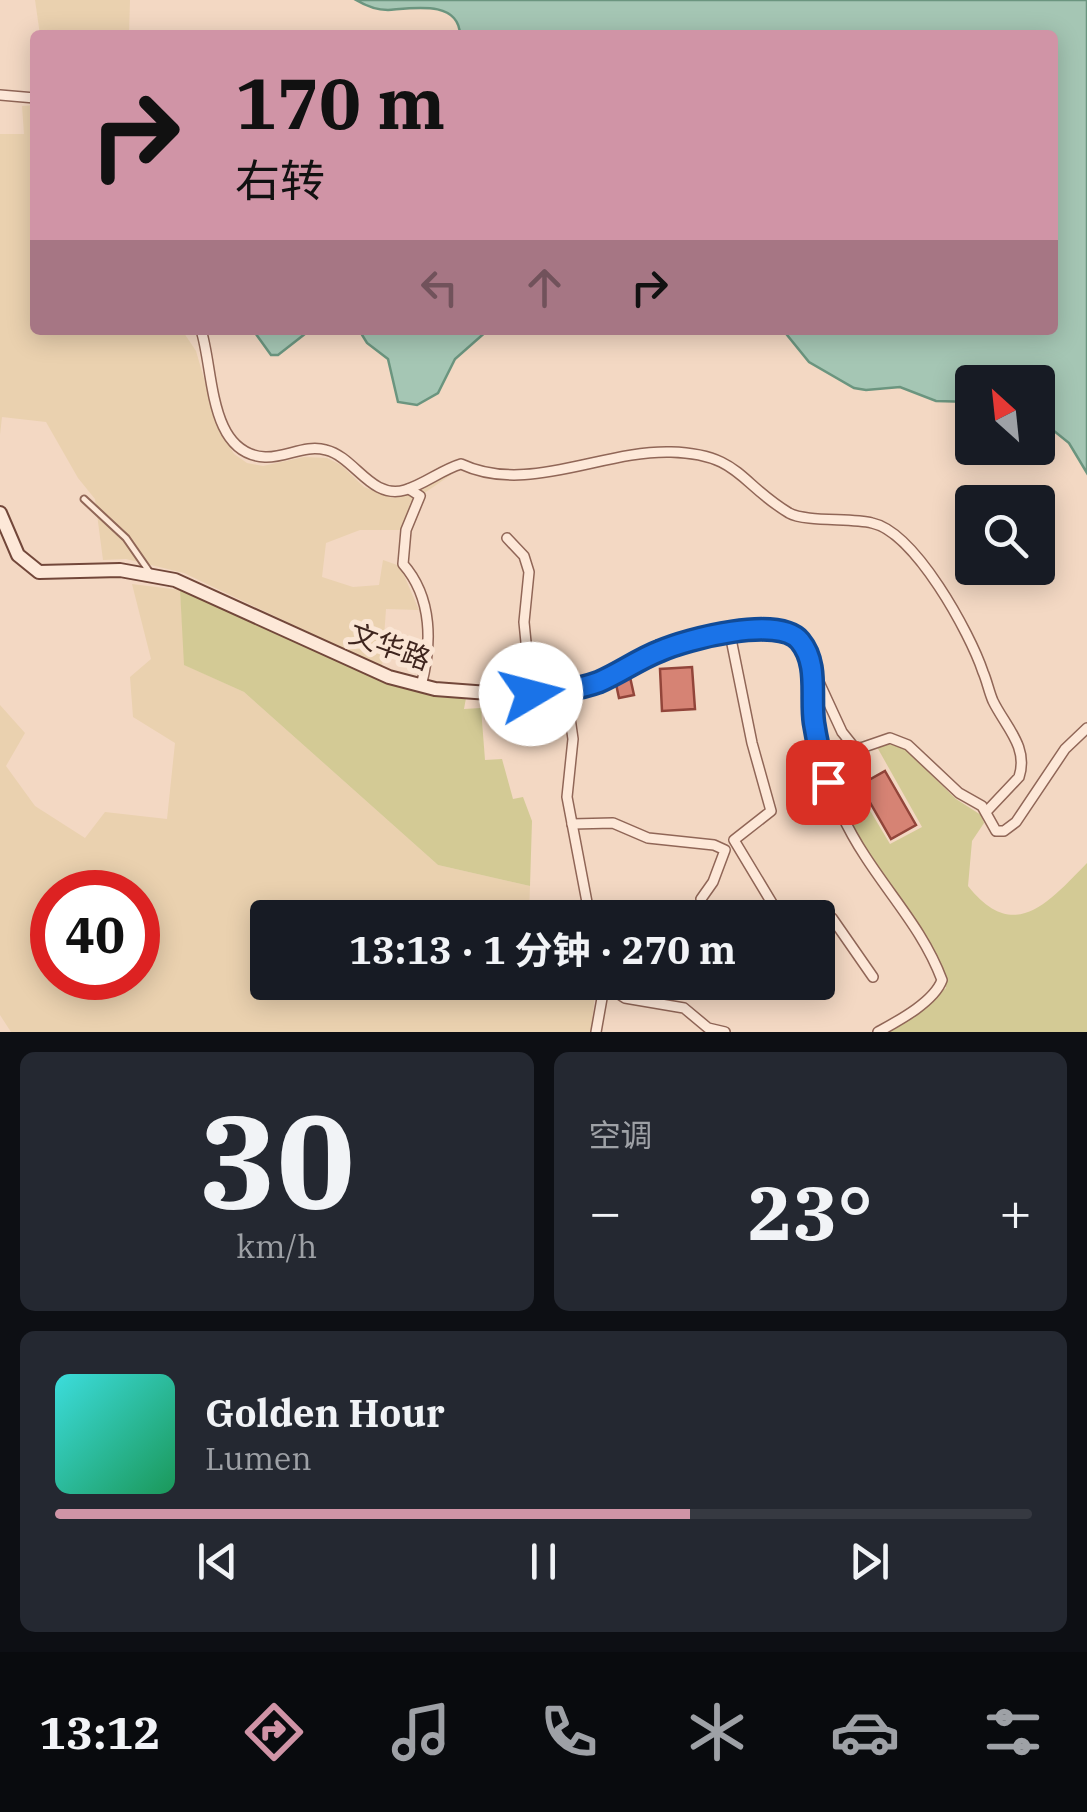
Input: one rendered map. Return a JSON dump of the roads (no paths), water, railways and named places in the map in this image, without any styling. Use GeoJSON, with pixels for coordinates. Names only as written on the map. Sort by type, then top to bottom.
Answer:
{"type":"FeatureCollection","features":[{"type":"Feature","properties":{"kind":"street"},"geometry":{"type":"LineString","coordinates":[[0,95],[30,98]]}},
{"type":"Feature","properties":{"kind":"street"},"geometry":{"type":"LineString","coordinates":[[201,335],[218,414],[241,450],[273,457],[313,448],[330,450],[372,484],[396,491],[409,489],[461,464],[483,473],[526,474],[668,452],[719,460],[796,516],[880,525],[900,540],[930,574],[968,632],[994,702],[1020,748],[1021,774],[986,812]]}},
{"type":"Feature","properties":{"kind":"street"},"geometry":{"type":"LineString","coordinates":[[409,489],[420,496],[406,530],[403,564],[421,588],[430,650],[421,686]]}},
{"type":"Feature","properties":{"kind":"street","name":"文华路"},"geometry":{"type":"LineString","coordinates":[[0,513],[3,529],[18,555],[39,572],[100,569],[151,574],[192,586],[353,661],[421,686],[478,694],[566,690],[600,681],[665,648],[730,634],[766,628],[800,641]]}},
{"type":"Feature","properties":{"kind":"street"},"geometry":{"type":"LineString","coordinates":[[507,538],[524,556],[529,572],[524,622],[531,694]]}},
{"type":"Feature","properties":{"kind":"street"},"geometry":{"type":"LineString","coordinates":[[730,634],[752,743],[771,810],[734,840],[769,900]]}},
{"type":"Feature","properties":{"kind":"street"},"geometry":{"type":"LineString","coordinates":[[800,641],[842,732],[854,747],[898,739],[958,793],[979,803],[996,831],[1004,831],[1016,822],[1065,750],[1087,728]]}},
{"type":"Feature","properties":{"kind":"street"},"geometry":{"type":"LineString","coordinates":[[812,666],[813,718],[835,802],[864,854],[918,929],[942,980],[925,1000],[878,1032]]}},
{"type":"Feature","properties":{"kind":"street"},"geometry":{"type":"LineString","coordinates":[[566,690],[573,738],[566,789],[587,900]]}},
{"type":"Feature","properties":{"kind":"street"},"geometry":{"type":"LineString","coordinates":[[572,824],[613,823],[648,838],[714,845],[726,850],[713,882],[700,899]]}},
{"type":"Feature","properties":{"kind":"street"},"geometry":{"type":"LineString","coordinates":[[835,922],[873,977]]}},
{"type":"Feature","properties":{"kind":"street"},"geometry":{"type":"LineString","coordinates":[[596,1032],[600,1000]]}},
{"type":"Feature","properties":{"kind":"street"},"geometry":{"type":"LineString","coordinates":[[638,1000],[676,1006],[708,1028],[725,1032]]}},
{"type":"Feature","properties":{"kind":"lane"},"geometry":{"type":"LineString","coordinates":[[84,499],[126,538],[151,574]]}}]}
